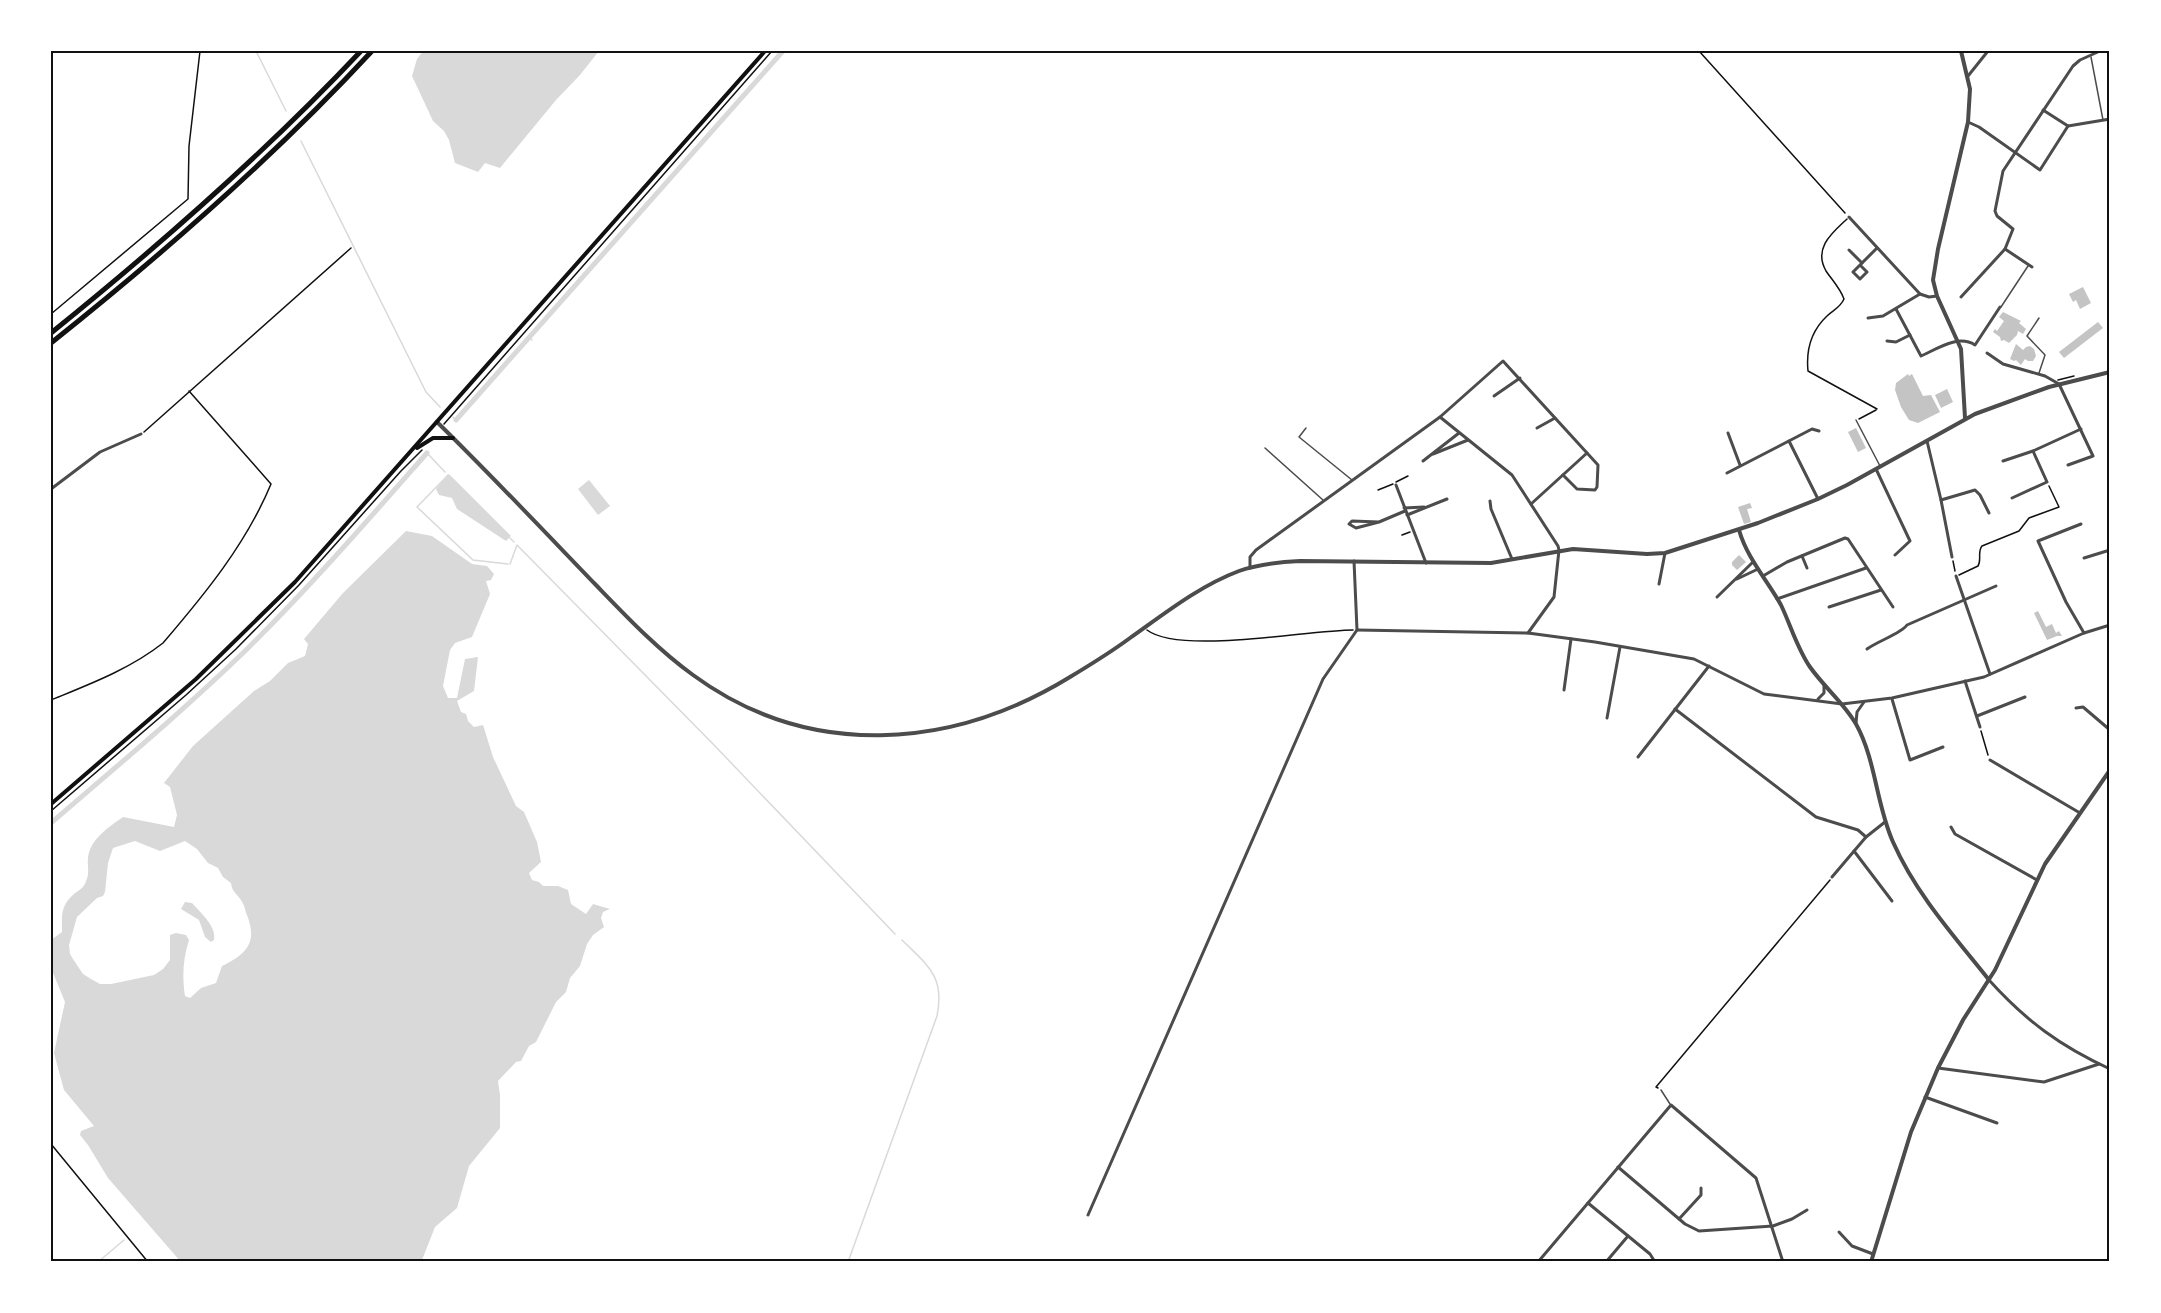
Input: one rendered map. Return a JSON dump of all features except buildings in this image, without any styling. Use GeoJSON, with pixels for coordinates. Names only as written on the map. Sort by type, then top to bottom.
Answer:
{"type":"FeatureCollection","features":[{"type":"Feature","properties":{"kind":"highway"},"geometry":{"type":"LineString","coordinates":[[51,333],[134,265],[226,183],[295,120],[361,51]]}},
{"type":"Feature","properties":{"kind":"highway"},"geometry":{"type":"LineString","coordinates":[[51,343],[140,271],[233,189],[298,128],[372,51]]}},
{"type":"Feature","properties":{"kind":"main road"},"geometry":{"type":"LineString","coordinates":[[51,804],[183,691],[241,637],[318,557],[765,51]]}},
{"type":"Feature","properties":{"kind":"main road"},"geometry":{"type":"LineString","coordinates":[[411,452],[433,438],[453,438]]}},
{"type":"Feature","properties":{"kind":"street"},"geometry":{"type":"LineString","coordinates":[[1961,51],[1968,76],[1970,103],[1968,122],[1933,280],[1937,296],[1959,341],[1962,355],[1965,418]]}},
{"type":"Feature","properties":{"kind":"street"},"geometry":{"type":"LineString","coordinates":[[1968,76],[1988,51]]}},
{"type":"Feature","properties":{"kind":"street"},"geometry":{"type":"LineString","coordinates":[[1961,297],[2005,249],[2013,229],[1997,216],[1995,211],[2003,171],[2073,66],[2100,51]]}},
{"type":"Feature","properties":{"kind":"street"},"geometry":{"type":"LineString","coordinates":[[2043,110],[2068,126],[2110,119]]}},
{"type":"Feature","properties":{"kind":"street"},"geometry":{"type":"LineString","coordinates":[[1968,122],[1979,127],[2040,170],[2068,126]]}},
{"type":"Feature","properties":{"kind":"street"},"geometry":{"type":"LineString","coordinates":[[1849,217],[1920,294],[1929,297],[1937,296]]}},
{"type":"Feature","properties":{"kind":"street"},"geometry":{"type":"LineString","coordinates":[[1849,250],[1861,264],[1867,272],[1860,279],[1853,272],[1861,264],[1877,248]]}},
{"type":"Feature","properties":{"kind":"street"},"geometry":{"type":"LineString","coordinates":[[2005,249],[2031,265]]}},
{"type":"Feature","properties":{"kind":"street"},"geometry":{"type":"LineString","coordinates":[[1868,318],[1879,317],[1920,294]]}},
{"type":"Feature","properties":{"kind":"street"},"geometry":{"type":"LineString","coordinates":[[1896,309],[1921,356],[1949,343],[1968,341],[1975,345],[2000,308]]}},
{"type":"Feature","properties":{"kind":"street"},"geometry":{"type":"LineString","coordinates":[[1887,341],[1893,342],[1910,335]]}},
{"type":"Feature","properties":{"kind":"street"},"geometry":{"type":"LineString","coordinates":[[1987,353],[2003,364],[2039,374],[2059,384],[2093,456],[2067,465]]}},
{"type":"Feature","properties":{"kind":"street"},"geometry":{"type":"LineString","coordinates":[[1250,568],[1249,559],[1253,552],[1440,417],[1503,361],[1598,465],[1596,489],[1577,489],[1563,475]]}},
{"type":"Feature","properties":{"kind":"street"},"geometry":{"type":"LineString","coordinates":[[437,422],[669,657],[718,692],[755,711],[788,723],[823,731],[876,736],[917,734],[950,728],[998,713],[1042,693],[1125,642],[1214,582],[1250,568],[1286,561],[1491,563],[1512,561],[1559,550],[1582,549],[1647,554],[1665,553],[1739,530],[1818,499],[1878,468],[1965,418],[2059,384],[2110,372]]}},
{"type":"Feature","properties":{"kind":"street"},"geometry":{"type":"LineString","coordinates":[[1494,396],[1520,378]]}},
{"type":"Feature","properties":{"kind":"street"},"geometry":{"type":"LineString","coordinates":[[1440,417],[1512,475],[1559,550],[1554,597],[1528,633]]}},
{"type":"Feature","properties":{"kind":"street"},"geometry":{"type":"LineString","coordinates":[[1537,428],[1555,418]]}},
{"type":"Feature","properties":{"kind":"street"},"geometry":{"type":"LineString","coordinates":[[1727,473],[1812,429],[1819,432]]}},
{"type":"Feature","properties":{"kind":"street"},"geometry":{"type":"LineString","coordinates":[[2003,461],[2033,451],[2081,429]]}},
{"type":"Feature","properties":{"kind":"street"},"geometry":{"type":"LineString","coordinates":[[1423,461],[1459,433]]}},
{"type":"Feature","properties":{"kind":"street"},"geometry":{"type":"LineString","coordinates":[[1728,433],[1740,465]]}},
{"type":"Feature","properties":{"kind":"street"},"geometry":{"type":"LineString","coordinates":[[51,489],[100,452],[141,434]]}},
{"type":"Feature","properties":{"kind":"street"},"geometry":{"type":"LineString","coordinates":[[1430,456],[1468,440]]}},
{"type":"Feature","properties":{"kind":"street"},"geometry":{"type":"LineString","coordinates":[[1926,440],[1952,557]]}},
{"type":"Feature","properties":{"kind":"street"},"geometry":{"type":"LineString","coordinates":[[1789,441],[1818,499]]}},
{"type":"Feature","properties":{"kind":"street"},"geometry":{"type":"LineString","coordinates":[[2012,498],[2047,482],[2033,451]]}},
{"type":"Feature","properties":{"kind":"street"},"geometry":{"type":"LineString","coordinates":[[1531,504],[1587,453]]}},
{"type":"Feature","properties":{"kind":"street"},"geometry":{"type":"LineString","coordinates":[[1878,468],[1910,542],[1895,555]]}},
{"type":"Feature","properties":{"kind":"street"},"geometry":{"type":"LineString","coordinates":[[1396,485],[1426,563]]}},
{"type":"Feature","properties":{"kind":"street"},"geometry":{"type":"LineString","coordinates":[[1941,500],[1975,490],[1989,513]]}},
{"type":"Feature","properties":{"kind":"street"},"geometry":{"type":"LineString","coordinates":[[1379,522],[1352,521],[1349,524],[1356,528],[1379,522],[1405,511],[1447,499]]}},
{"type":"Feature","properties":{"kind":"street"},"geometry":{"type":"LineString","coordinates":[[1490,501],[1491,509],[1512,561]]}},
{"type":"Feature","properties":{"kind":"street"},"geometry":{"type":"LineString","coordinates":[[1405,511],[1426,506]]}},
{"type":"Feature","properties":{"kind":"street"},"geometry":{"type":"LineString","coordinates":[[2081,524],[2038,541],[2061,592],[2084,633]]}},
{"type":"Feature","properties":{"kind":"street"},"geometry":{"type":"LineString","coordinates":[[1739,530],[1753,562],[1777,599],[1803,657],[1842,704],[1856,725],[1865,745],[1885,822],[1899,854],[1933,910],[2014,1008],[2071,1049],[2110,1070]]}},
{"type":"Feature","properties":{"kind":"street"},"geometry":{"type":"LineString","coordinates":[[1763,577],[1787,562],[1845,538],[1848,539],[1893,607]]}},
{"type":"Feature","properties":{"kind":"street"},"geometry":{"type":"LineString","coordinates":[[2084,558],[2110,550]]}},
{"type":"Feature","properties":{"kind":"street"},"geometry":{"type":"LineString","coordinates":[[1659,584],[1665,553]]}},
{"type":"Feature","properties":{"kind":"street"},"geometry":{"type":"LineString","coordinates":[[1802,556],[1807,568]]}},
{"type":"Feature","properties":{"kind":"street"},"geometry":{"type":"LineString","coordinates":[[1088,1215],[1323,679],[1356,630],[1354,561]]}},
{"type":"Feature","properties":{"kind":"street"},"geometry":{"type":"LineString","coordinates":[[1716,597],[1753,562]]}},
{"type":"Feature","properties":{"kind":"street"},"geometry":{"type":"LineString","coordinates":[[1777,599],[1867,568]]}},
{"type":"Feature","properties":{"kind":"street"},"geometry":{"type":"LineString","coordinates":[[1733,581],[1758,569]]}},
{"type":"Feature","properties":{"kind":"street"},"geometry":{"type":"LineString","coordinates":[[1956,576],[1990,674]]}},
{"type":"Feature","properties":{"kind":"street"},"geometry":{"type":"LineString","coordinates":[[1867,649],[1878,641],[1905,630],[1907,625],[1965,602],[1996,586]]}},
{"type":"Feature","properties":{"kind":"street"},"geometry":{"type":"LineString","coordinates":[[1829,607],[1881,590]]}},
{"type":"Feature","properties":{"kind":"street"},"geometry":{"type":"LineString","coordinates":[[1356,630],[1528,633],[1620,646],[1687,657],[1760,693],[1842,704],[1892,698],[1990,674],[2084,633],[2110,625]]}},
{"type":"Feature","properties":{"kind":"street"},"geometry":{"type":"LineString","coordinates":[[1564,690],[1571,639]]}},
{"type":"Feature","properties":{"kind":"street"},"geometry":{"type":"LineString","coordinates":[[1607,718],[1620,646]]}},
{"type":"Feature","properties":{"kind":"street"},"geometry":{"type":"LineString","coordinates":[[1638,758],[1709,666]]}},
{"type":"Feature","properties":{"kind":"street"},"geometry":{"type":"LineString","coordinates":[[1965,681],[1980,728]]}},
{"type":"Feature","properties":{"kind":"street"},"geometry":{"type":"LineString","coordinates":[[1816,700],[1824,693],[1824,685]]}},
{"type":"Feature","properties":{"kind":"street"},"geometry":{"type":"LineString","coordinates":[[1977,716],[2025,696]]}},
{"type":"Feature","properties":{"kind":"street"},"geometry":{"type":"LineString","coordinates":[[1892,698],[1910,760],[1943,747]]}},
{"type":"Feature","properties":{"kind":"street"},"geometry":{"type":"LineString","coordinates":[[1856,725],[1857,712],[1864,702]]}},
{"type":"Feature","properties":{"kind":"street"},"geometry":{"type":"LineString","coordinates":[[2076,708],[2083,707],[2110,730]]}},
{"type":"Feature","properties":{"kind":"street"},"geometry":{"type":"LineString","coordinates":[[1675,709],[1816,817],[1858,830],[1866,837]]}},
{"type":"Feature","properties":{"kind":"street"},"geometry":{"type":"LineString","coordinates":[[1990,760],[2080,813]]}},
{"type":"Feature","properties":{"kind":"street"},"geometry":{"type":"LineString","coordinates":[[1871,1262],[1908,1139],[1938,1068],[1963,1020],[1989,980],[2052,853],[2110,771]]}},
{"type":"Feature","properties":{"kind":"street"},"geometry":{"type":"LineString","coordinates":[[1833,877],[1866,837],[1885,822]]}},
{"type":"Feature","properties":{"kind":"street"},"geometry":{"type":"LineString","coordinates":[[1951,826],[1955,834],[2037,880]]}},
{"type":"Feature","properties":{"kind":"street"},"geometry":{"type":"LineString","coordinates":[[1854,851],[1892,901]]}},
{"type":"Feature","properties":{"kind":"street"},"geometry":{"type":"LineString","coordinates":[[1938,1068],[2044,1082],[2099,1064]]}},
{"type":"Feature","properties":{"kind":"street"},"geometry":{"type":"LineString","coordinates":[[1925,1098],[1997,1123]]}},
{"type":"Feature","properties":{"kind":"street"},"geometry":{"type":"LineString","coordinates":[[1538,1262],[1671,1105],[1756,1178],[1783,1262]]}},
{"type":"Feature","properties":{"kind":"street"},"geometry":{"type":"LineString","coordinates":[[1618,1167],[1693,1229],[1702,1231],[1773,1226],[1807,1210]]}},
{"type":"Feature","properties":{"kind":"street"},"geometry":{"type":"LineString","coordinates":[[1679,1219],[1701,1195],[1701,1188]]}},
{"type":"Feature","properties":{"kind":"street"},"geometry":{"type":"LineString","coordinates":[[1588,1203],[1650,1254],[1655,1262]]}},
{"type":"Feature","properties":{"kind":"street"},"geometry":{"type":"LineString","coordinates":[[1839,1232],[1852,1246],[1873,1254]]}},
{"type":"Feature","properties":{"kind":"street"},"geometry":{"type":"LineString","coordinates":[[1606,1262],[1628,1236]]}},
{"type":"Feature","properties":{"kind":"lane"},"geometry":{"type":"LineString","coordinates":[[2091,55],[2103,121]]}},
{"type":"Feature","properties":{"kind":"lane"},"geometry":{"type":"LineString","coordinates":[[2000,308],[2031,265]]}},
{"type":"Feature","properties":{"kind":"lane"},"geometry":{"type":"LineString","coordinates":[[2039,318],[2027,336],[2045,356],[2039,374]]}},
{"type":"Feature","properties":{"kind":"lane"},"geometry":{"type":"LineString","coordinates":[[1856,420],[1878,468]]}},
{"type":"Feature","properties":{"kind":"lane"},"geometry":{"type":"LineString","coordinates":[[1306,428],[1299,437],[1352,480]]}},
{"type":"Feature","properties":{"kind":"lane"},"geometry":{"type":"LineString","coordinates":[[1265,448],[1324,501]]}},
{"type":"Feature","properties":{"kind":"lane"},"geometry":{"type":"LineString","coordinates":[[1660,1090],[1671,1105]]}},
{"type":"Feature","properties":{"kind":"path"},"geometry":{"type":"LineString","coordinates":[[51,314],[188,199],[189,146],[200,51]]}},
{"type":"Feature","properties":{"kind":"path"},"geometry":{"type":"LineString","coordinates":[[442,427],[772,51]]}},
{"type":"Feature","properties":{"kind":"path"},"geometry":{"type":"LineString","coordinates":[[1699,51],[1849,217],[1827,237],[1822,251],[1825,268],[1844,299],[1817,328],[1807,356],[1808,371],[1877,410],[1856,420]]}},
{"type":"Feature","properties":{"kind":"path"},"geometry":{"type":"LineString","coordinates":[[141,434],[351,248]]}},
{"type":"Feature","properties":{"kind":"path"},"geometry":{"type":"LineString","coordinates":[[51,700],[106,678],[149,654],[163,643],[234,555],[260,511],[271,484],[189,391]]}},
{"type":"Feature","properties":{"kind":"path"},"geometry":{"type":"LineString","coordinates":[[1378,490],[1392,484],[1396,485],[1397,480],[1408,476]]}},
{"type":"Feature","properties":{"kind":"path"},"geometry":{"type":"LineString","coordinates":[[1952,557],[1956,576],[1978,566],[1982,546],[2019,531],[2029,518],[2059,507],[2047,482]]}},
{"type":"Feature","properties":{"kind":"path"},"geometry":{"type":"LineString","coordinates":[[1402,535],[1413,530]]}},
{"type":"Feature","properties":{"kind":"path"},"geometry":{"type":"LineString","coordinates":[[1145,627],[1156,635],[1199,642],[1356,630]]}},
{"type":"Feature","properties":{"kind":"path"},"geometry":{"type":"LineString","coordinates":[[1980,728],[1990,760]]}},
{"type":"Feature","properties":{"kind":"path"},"geometry":{"type":"LineString","coordinates":[[1656,1087],[1833,877]]}},
{"type":"Feature","properties":{"kind":"path"},"geometry":{"type":"LineString","coordinates":[[51,1144],[148,1262]]}},
{"type":"Feature","properties":{"kind":"shaded area"},"geometry":{"type":"Polygon","coordinates":[[[423,51],[599,51],[500,168],[485,163],[478,172],[455,163],[449,140],[444,131],[433,121],[412,76],[417,59],[423,51]]]}},
{"type":"Feature","properties":{"kind":"shaded area"},"geometry":{"type":"Polygon","coordinates":[[[449,474],[511,536],[506,541],[457,509],[452,498],[439,495],[436,489],[449,474]]]}},
{"type":"Feature","properties":{"kind":"shaded area"},"geometry":{"type":"Polygon","coordinates":[[[589,480],[610,506],[598,515],[578,489],[589,480]]]}},
{"type":"Feature","properties":{"kind":"shaded area"},"geometry":{"type":"Polygon","coordinates":[[[406,531],[432,536],[472,564],[487,566],[494,574],[491,580],[486,581],[490,594],[472,637],[455,643],[450,650],[443,686],[448,698],[457,698],[465,659],[478,657],[474,691],[457,701],[461,712],[466,714],[468,721],[474,727],[483,725],[493,757],[516,806],[524,812],[537,842],[541,862],[529,873],[532,880],[543,886],[558,886],[568,890],[571,904],[586,914],[593,904],[610,909],[603,912],[601,918],[604,927],[593,935],[587,944],[580,966],[570,978],[566,992],[556,1002],[536,1042],[529,1046],[521,1061],[516,1062],[498,1081],[500,1128],[469,1166],[457,1208],[435,1227],[422,1260],[419,1262],[181,1262],[108,1178],[80,1135],[81,1131],[94,1126],[64,1090],[54,1053],[65,1002],[51,968],[51,940],[62,932],[66,903],[85,883],[90,851],[96,839],[123,817],[174,827],[177,815],[170,787],[164,783],[193,746],[254,691],[270,681],[288,663],[305,656],[308,644],[304,639],[343,593],[406,531]],[[135,841],[113,848],[108,863],[105,892],[77,917],[69,945],[70,954],[83,974],[100,984],[111,984],[154,975],[170,960],[170,935],[176,933],[186,935],[189,940],[184,961],[184,981],[185,996],[190,998],[201,988],[216,983],[222,966],[238,957],[248,946],[250,925],[244,905],[231,883],[223,877],[218,868],[208,863],[197,849],[185,841],[160,851],[135,841]]]}},
{"type":"Feature","properties":{"kind":"shaded area"},"geometry":{"type":"Polygon","coordinates":[[[185,902],[192,903],[208,920],[213,930],[214,940],[211,942],[205,937],[199,920],[181,909],[185,902]]]}},
{"type":"Feature","properties":{"kind":"waterway"},"geometry":{"type":"LineString","coordinates":[[256,51],[286,111]]}},
{"type":"Feature","properties":{"kind":"waterway"},"geometry":{"type":"LineString","coordinates":[[456,420],[783,51]]}},
{"type":"Feature","properties":{"kind":"waterway"},"geometry":{"type":"LineString","coordinates":[[301,141],[426,392],[440,407]]}},
{"type":"Feature","properties":{"kind":"waterway"},"geometry":{"type":"LineString","coordinates":[[453,417],[456,420]]}},
{"type":"Feature","properties":{"kind":"waterway"},"geometry":{"type":"LineString","coordinates":[[427,453],[445,472]]}},
{"type":"Feature","properties":{"kind":"waterway"},"geometry":{"type":"LineString","coordinates":[[51,823],[174,717],[245,651],[315,578],[427,453]]}},
{"type":"Feature","properties":{"kind":"waterway"},"geometry":{"type":"LineString","coordinates":[[448,475],[417,507],[473,560],[508,564]]}},
{"type":"Feature","properties":{"kind":"waterway"},"geometry":{"type":"LineString","coordinates":[[510,538],[514,542]]}},
{"type":"Feature","properties":{"kind":"waterway"},"geometry":{"type":"LineString","coordinates":[[510,564],[517,545],[714,745],[895,934]]}},
{"type":"Feature","properties":{"kind":"waterway"},"geometry":{"type":"LineString","coordinates":[[848,1262],[937,1016],[939,991],[936,981],[927,965],[902,940]]}},
{"type":"Feature","properties":{"kind":"waterway"},"geometry":{"type":"LineString","coordinates":[[98,1262],[124,1240]]}}]}
